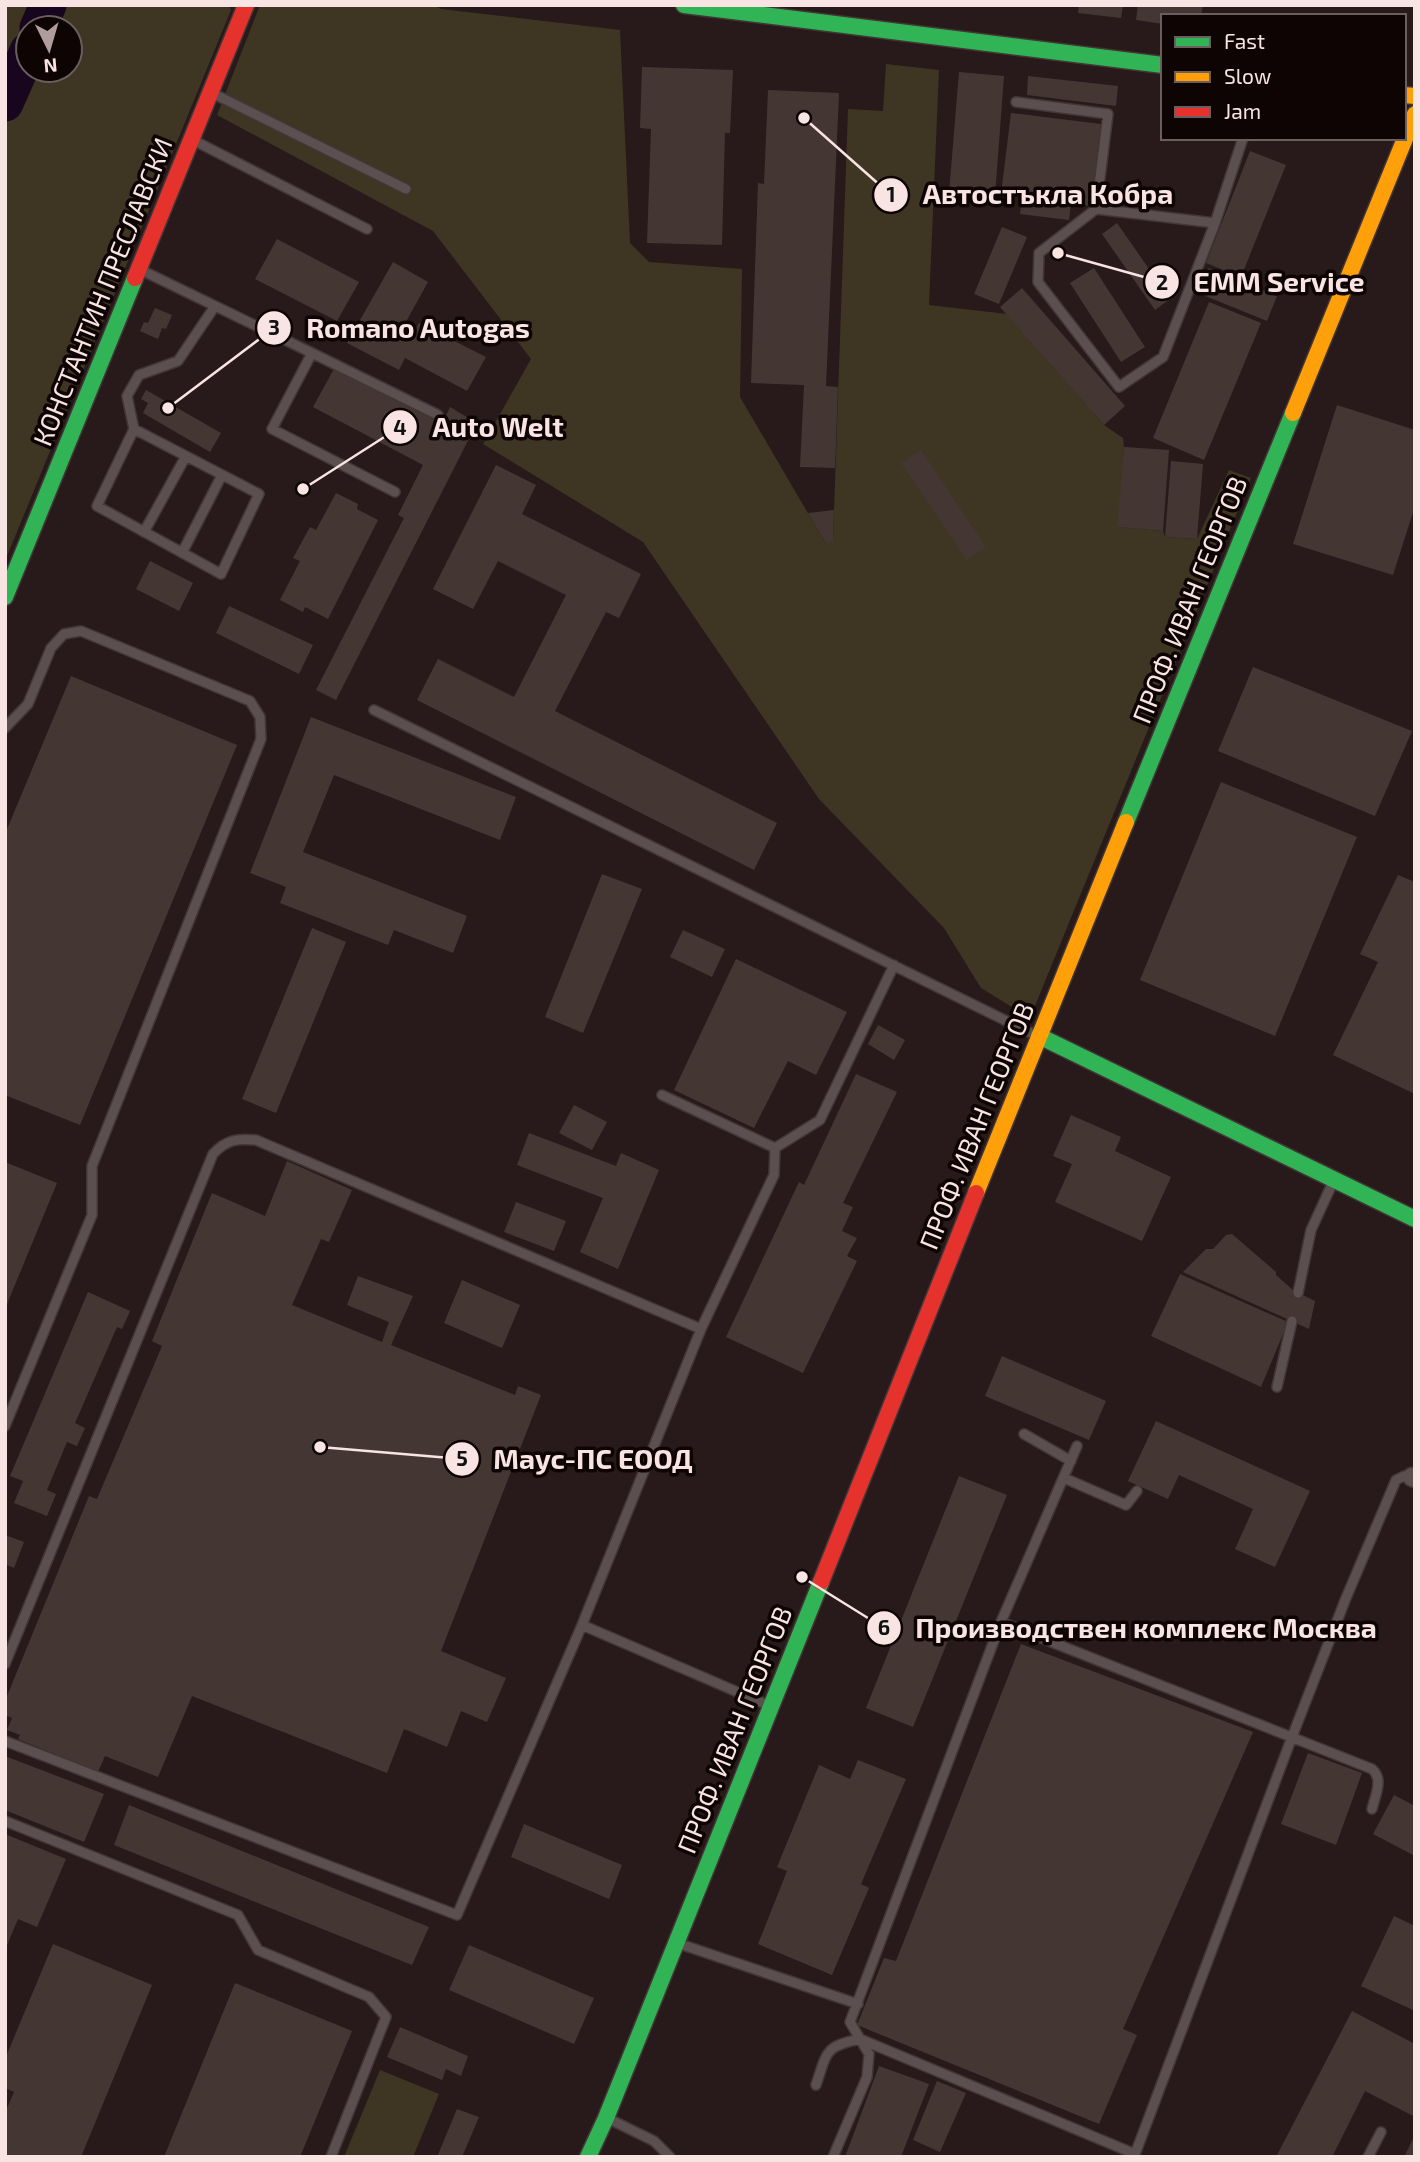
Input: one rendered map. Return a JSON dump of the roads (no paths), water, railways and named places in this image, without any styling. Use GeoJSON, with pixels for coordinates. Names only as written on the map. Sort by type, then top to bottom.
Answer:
{"type":"FeatureCollection","features":[{"type":"Feature","properties":{"kind":"street","name":"КОНСТАНТИН ПРЕСЛАВСКИ"},"geometry":{"type":"LineString","coordinates":[[5,597],[246,5]]}},
{"type":"Feature","properties":{"kind":"street"},"geometry":{"type":"LineString","coordinates":[[684,5],[1161,65]]}},
{"type":"Feature","properties":{"kind":"street","name":"ПРОФ. ИВАН ГЕОРГОВ"},"geometry":{"type":"LineString","coordinates":[[1406,137],[1415,114]]}},
{"type":"Feature","properties":{"kind":"street","name":"ПРОФ. ИВАН ГЕОРГОВ"},"geometry":{"type":"LineString","coordinates":[[587,2157],[606,2118],[1038,1036],[1405,140]]}},
{"type":"Feature","properties":{"kind":"street"},"geometry":{"type":"LineString","coordinates":[[1387,145],[1392,172]]}},
{"type":"Feature","properties":{"kind":"street"},"geometry":{"type":"LineString","coordinates":[[1038,1036],[1415,1219]]}},
{"type":"Feature","properties":{"kind":"lane"},"geometry":{"type":"LineString","coordinates":[[210,92],[406,189]]}},
{"type":"Feature","properties":{"kind":"lane"},"geometry":{"type":"LineString","coordinates":[[1016,102],[1108,114],[1096,209],[1040,253],[1038,282],[1119,387],[1163,357],[1215,223],[1242,140]]}},
{"type":"Feature","properties":{"kind":"lane"},"geometry":{"type":"LineString","coordinates":[[191,139],[367,229]]}},
{"type":"Feature","properties":{"kind":"lane"},"geometry":{"type":"LineString","coordinates":[[1096,209],[1215,223]]}},
{"type":"Feature","properties":{"kind":"lane"},"geometry":{"type":"LineString","coordinates":[[138,268],[438,415]]}},
{"type":"Feature","properties":{"kind":"lane"},"geometry":{"type":"LineString","coordinates":[[134,429],[259,494],[221,574],[97,506],[134,429],[127,396],[139,375],[178,361],[215,306]]}},
{"type":"Feature","properties":{"kind":"lane"},"geometry":{"type":"LineString","coordinates":[[312,353],[272,429],[395,492]]}},
{"type":"Feature","properties":{"kind":"lane"},"geometry":{"type":"LineString","coordinates":[[144,532],[186,456]]}},
{"type":"Feature","properties":{"kind":"lane"},"geometry":{"type":"LineString","coordinates":[[182,553],[222,475]]}},
{"type":"Feature","properties":{"kind":"lane"},"geometry":{"type":"LineString","coordinates":[[5,728],[28,704],[51,648],[64,634],[81,631],[250,701],[260,717],[261,739],[92,1166],[92,1215],[5,1426]]}},
{"type":"Feature","properties":{"kind":"lane"},"geometry":{"type":"LineString","coordinates":[[374,710],[1038,1036]]}},
{"type":"Feature","properties":{"kind":"lane"},"geometry":{"type":"LineString","coordinates":[[775,1148],[820,1120],[894,965]]}},
{"type":"Feature","properties":{"kind":"lane"},"geometry":{"type":"LineString","coordinates":[[662,1095],[775,1148]]}},
{"type":"Feature","properties":{"kind":"lane"},"geometry":{"type":"LineString","coordinates":[[5,1664],[213,1154],[224,1143],[239,1138],[256,1140],[701,1329]]}},
{"type":"Feature","properties":{"kind":"lane"},"geometry":{"type":"LineString","coordinates":[[5,1741],[457,1915],[582,1625],[701,1329],[774,1175],[775,1148]]}},
{"type":"Feature","properties":{"kind":"lane"},"geometry":{"type":"LineString","coordinates":[[1298,1293],[1311,1230],[1334,1181]]}},
{"type":"Feature","properties":{"kind":"lane"},"geometry":{"type":"LineString","coordinates":[[1277,1387],[1292,1321]]}},
{"type":"Feature","properties":{"kind":"lane"},"geometry":{"type":"LineString","coordinates":[[1024,1434],[1071,1461]]}},
{"type":"Feature","properties":{"kind":"lane"},"geometry":{"type":"LineString","coordinates":[[833,2157],[867,2077],[869,2054],[850,2022],[1001,1622],[1077,1446]]}},
{"type":"Feature","properties":{"kind":"lane"},"geometry":{"type":"LineString","coordinates":[[816,2085],[828,2051],[840,2043],[860,2039],[1134,2155],[1346,1598],[1396,1480],[1404,1476],[1413,1477]]}},
{"type":"Feature","properties":{"kind":"lane"},"geometry":{"type":"LineString","coordinates":[[1064,1478],[1126,1505],[1138,1491]]}},
{"type":"Feature","properties":{"kind":"lane"},"geometry":{"type":"LineString","coordinates":[[1001,1622],[1372,1769],[1379,1781],[1372,1810]]}},
{"type":"Feature","properties":{"kind":"lane"},"geometry":{"type":"LineString","coordinates":[[582,1625],[771,1707]]}},
{"type":"Feature","properties":{"kind":"lane"},"geometry":{"type":"LineString","coordinates":[[5,1821],[238,1915],[258,1950],[369,1997],[386,2017],[331,2157]]}},
{"type":"Feature","properties":{"kind":"lane"},"geometry":{"type":"LineString","coordinates":[[675,1942],[858,2004]]}},
{"type":"Feature","properties":{"kind":"lane"},"geometry":{"type":"LineString","coordinates":[[606,2118],[654,2141],[670,2157]]}},
{"type":"Feature","properties":{"kind":"lane"},"geometry":{"type":"LineString","coordinates":[[1368,2157],[1381,2132]]}},
{"type":"Feature","properties":{"kind":"waterway"},"geometry":{"type":"LineString","coordinates":[[44,14],[48,5]]}},
{"type":"Feature","properties":{"kind":"waterway"},"geometry":{"type":"LineString","coordinates":[[5,103],[14,83]]}},
{"type":"Feature","properties":{"kind":"place","name":"Автостъкла Кобра"},"geometry":{"type":"Point","coordinates":[804,118]}},
{"type":"Feature","properties":{"kind":"place","name":"EMM Service"},"geometry":{"type":"Point","coordinates":[1058,253]}},
{"type":"Feature","properties":{"kind":"place","name":"Romano Autogas"},"geometry":{"type":"Point","coordinates":[168,408]}},
{"type":"Feature","properties":{"kind":"place","name":"Auto Welt"},"geometry":{"type":"Point","coordinates":[303,489]}},
{"type":"Feature","properties":{"kind":"place","name":"Маус-ПС ЕООД"},"geometry":{"type":"Point","coordinates":[320,1447]}},
{"type":"Feature","properties":{"kind":"place","name":"Производствен комплекс Москва"},"geometry":{"type":"Point","coordinates":[802,1577]}}]}
